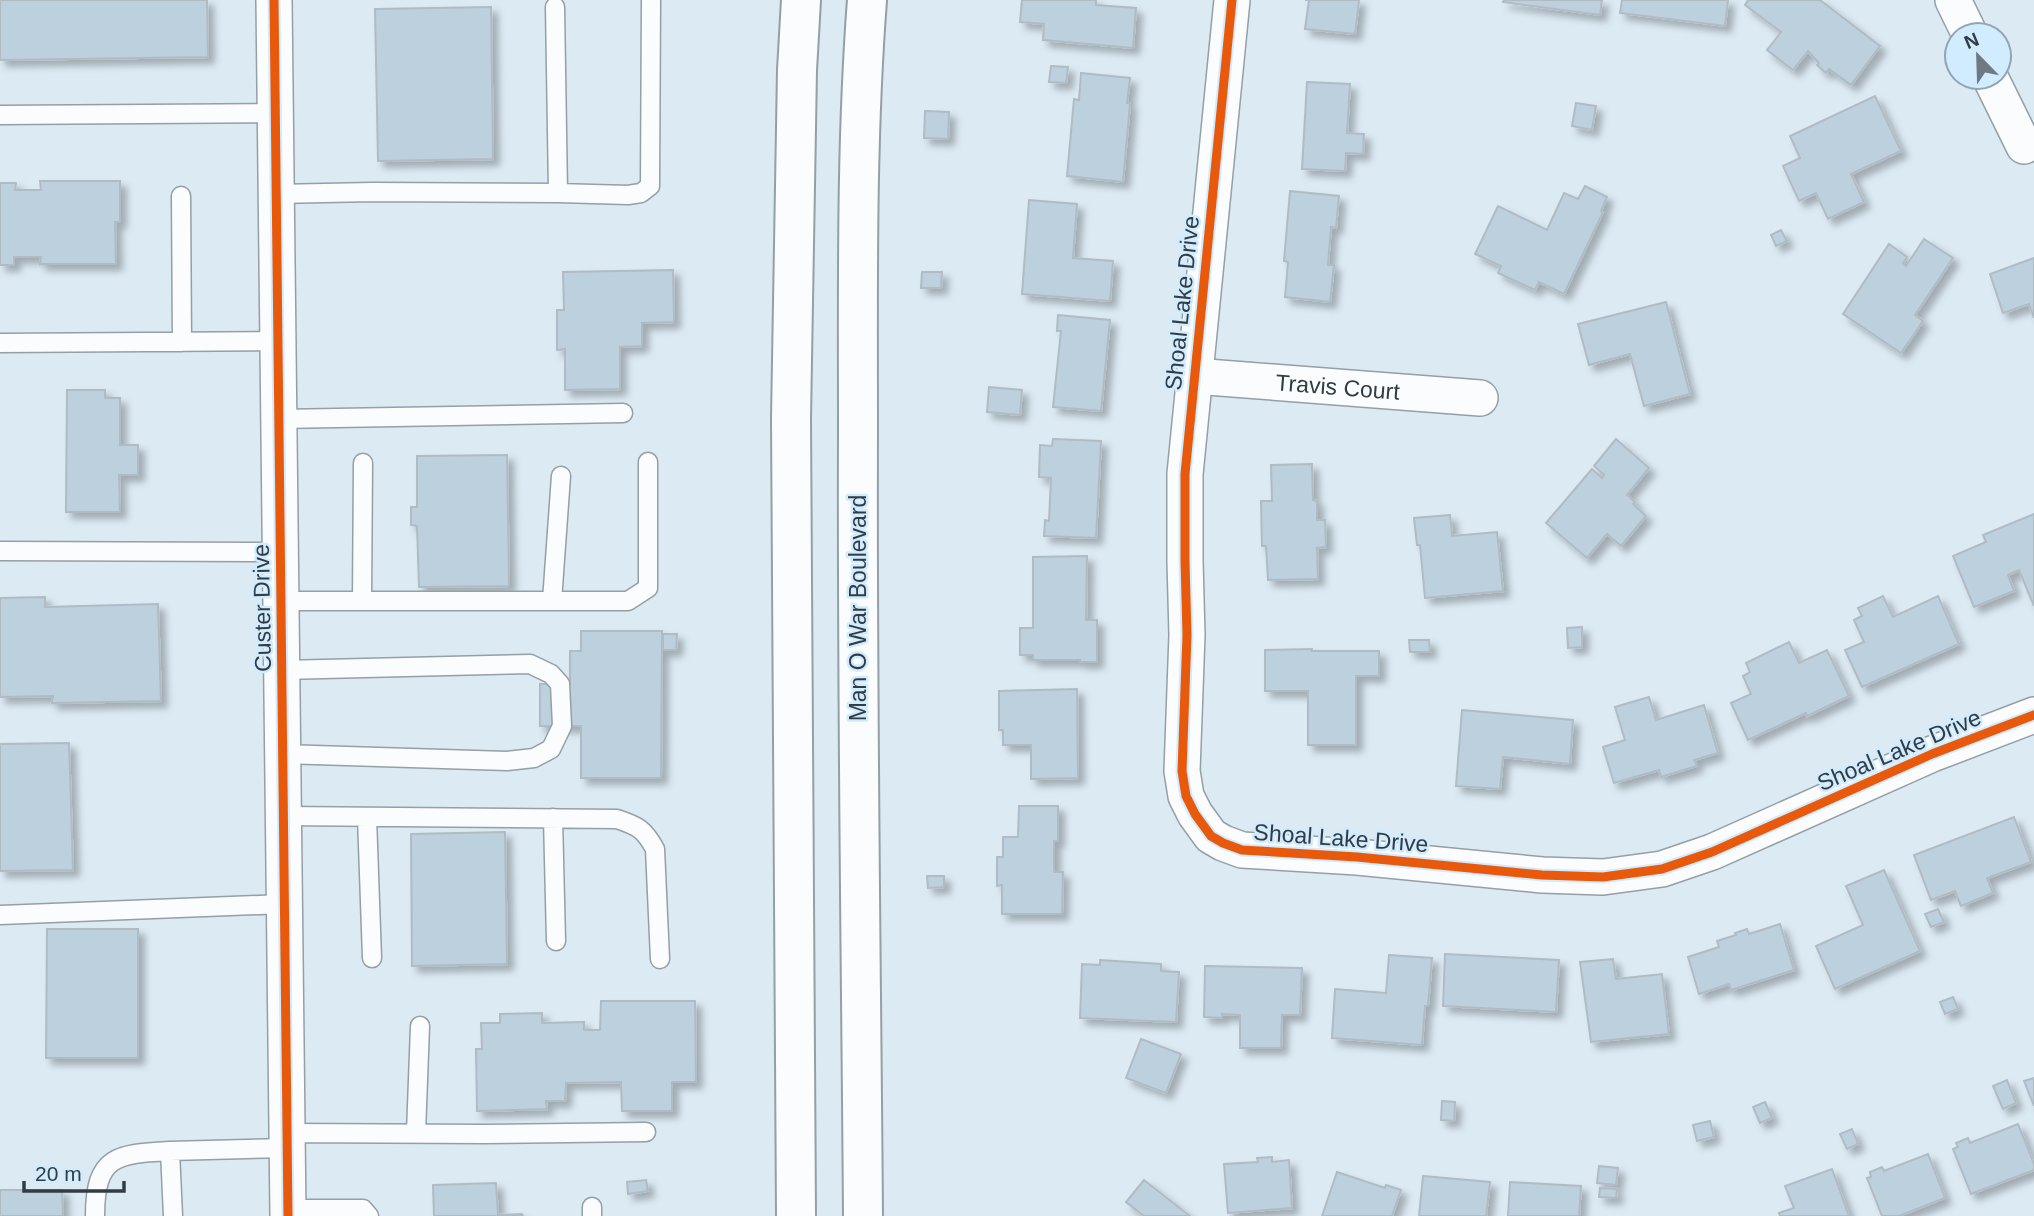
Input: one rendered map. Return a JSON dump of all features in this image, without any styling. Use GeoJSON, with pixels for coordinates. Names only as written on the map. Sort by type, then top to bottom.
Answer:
{"type":"FeatureCollection","features":[{"type":"Feature","properties":{"kind":"main road"},"geometry":{"type":"LineString","coordinates":[[796,1216],[790,419],[797,70],[801,0]]}},
{"type":"Feature","properties":{"kind":"main road","name":"Man O War Boulevard"},"geometry":{"type":"LineString","coordinates":[[863,1216],[857,540],[858,241],[867,0]]}},
{"type":"Feature","properties":{"kind":"street","name":"Custer Drive"},"geometry":{"type":"LineString","coordinates":[[274,0],[288,1213]]}},
{"type":"Feature","properties":{"kind":"street","name":"Shoal Lake Drive"},"geometry":{"type":"LineString","coordinates":[[1232,0],[1185,474],[1187,635],[1182,772],[1186,796],[1211,836],[1223,844],[1242,850],[1357,857],[1542,874],[1603,877],[1662,869],[1712,852],[1932,754],[2034,715]]}},
{"type":"Feature","properties":{"kind":"street"},"geometry":{"type":"LineString","coordinates":[[1953,0],[1963,21]]}},
{"type":"Feature","properties":{"kind":"street"},"geometry":{"type":"LineString","coordinates":[[1997,91],[2024,146]]}},
{"type":"Feature","properties":{"kind":"street","name":"Travis Court"},"geometry":{"type":"LineString","coordinates":[[1194,376],[1480,398]]}},
{"type":"Feature","properties":{"kind":"lane"},"geometry":{"type":"LineString","coordinates":[[276,194],[641,194],[650,186],[651,0]]}},
{"type":"Feature","properties":{"kind":"lane"},"geometry":{"type":"LineString","coordinates":[[555,7],[558,192]]}},
{"type":"Feature","properties":{"kind":"lane"},"geometry":{"type":"LineString","coordinates":[[0,115],[275,113]]}},
{"type":"Feature","properties":{"kind":"lane"},"geometry":{"type":"LineString","coordinates":[[181,196],[182,342]]}},
{"type":"Feature","properties":{"kind":"lane"},"geometry":{"type":"LineString","coordinates":[[0,343],[278,341]]}},
{"type":"Feature","properties":{"kind":"lane"},"geometry":{"type":"LineString","coordinates":[[279,419],[623,413]]}},
{"type":"Feature","properties":{"kind":"lane"},"geometry":{"type":"LineString","coordinates":[[281,601],[628,601],[648,588],[649,462]]}},
{"type":"Feature","properties":{"kind":"lane"},"geometry":{"type":"LineString","coordinates":[[362,601],[363,463]]}},
{"type":"Feature","properties":{"kind":"lane"},"geometry":{"type":"LineString","coordinates":[[552,601],[561,476]]}},
{"type":"Feature","properties":{"kind":"lane"},"geometry":{"type":"LineString","coordinates":[[0,551],[280,552]]}},
{"type":"Feature","properties":{"kind":"lane"},"geometry":{"type":"LineString","coordinates":[[282,670],[530,664],[551,674],[560,684],[562,726],[551,749],[534,758],[507,761],[282,754]]}},
{"type":"Feature","properties":{"kind":"lane"},"geometry":{"type":"LineString","coordinates":[[283,816],[617,819],[637,825],[648,836],[655,849],[660,959]]}},
{"type":"Feature","properties":{"kind":"lane"},"geometry":{"type":"LineString","coordinates":[[368,817],[372,958]]}},
{"type":"Feature","properties":{"kind":"lane"},"geometry":{"type":"LineString","coordinates":[[554,818],[556,941]]}},
{"type":"Feature","properties":{"kind":"lane"},"geometry":{"type":"LineString","coordinates":[[0,915],[285,904]]}},
{"type":"Feature","properties":{"kind":"lane"},"geometry":{"type":"LineString","coordinates":[[416,1133],[420,1026]]}},
{"type":"Feature","properties":{"kind":"lane"},"geometry":{"type":"LineString","coordinates":[[95,1216],[98,1180],[108,1163],[132,1153],[416,1133],[646,1132]]}},
{"type":"Feature","properties":{"kind":"lane"},"geometry":{"type":"LineString","coordinates":[[170,1151],[173,1216]]}},
{"type":"Feature","properties":{"kind":"lane"},"geometry":{"type":"LineString","coordinates":[[288,1213],[363,1209],[369,1216]]}},
{"type":"Feature","properties":{"kind":"building"},"geometry":{"type":"Polygon","coordinates":[[[0,0],[207,0],[208,57],[0,60],[0,0]]]}},
{"type":"Feature","properties":{"kind":"building"},"geometry":{"type":"Polygon","coordinates":[[[1022,0],[1096,0],[1096,5],[1136,8],[1133,48],[1043,40],[1044,24],[1020,22],[1022,0]]]}},
{"type":"Feature","properties":{"kind":"building"},"geometry":{"type":"Polygon","coordinates":[[[1309,0],[1359,0],[1355,34],[1305,29],[1309,0]]]}},
{"type":"Feature","properties":{"kind":"building"},"geometry":{"type":"Polygon","coordinates":[[[1602,0],[1600,15],[1503,2],[1602,0]]]}},
{"type":"Feature","properties":{"kind":"building"},"geometry":{"type":"Polygon","coordinates":[[[1622,0],[1728,0],[1725,26],[1620,13],[1622,0]]]}},
{"type":"Feature","properties":{"kind":"building"},"geometry":{"type":"Polygon","coordinates":[[[1748,0],[1820,0],[1880,46],[1851,85],[1829,69],[1826,73],[1808,51],[1793,70],[1767,50],[1781,32],[1745,5],[1748,0]]]}},
{"type":"Feature","properties":{"kind":"building"},"geometry":{"type":"Polygon","coordinates":[[[491,7],[493,159],[378,161],[375,9],[491,7]]]}},
{"type":"Feature","properties":{"kind":"building"},"geometry":{"type":"Polygon","coordinates":[[[1051,66],[1068,67],[1066,83],[1049,82],[1051,66]]]}},
{"type":"Feature","properties":{"kind":"building"},"geometry":{"type":"Polygon","coordinates":[[[1081,73],[1130,78],[1123,182],[1067,176],[1074,99],[1079,100],[1081,73]]]}},
{"type":"Feature","properties":{"kind":"building"},"geometry":{"type":"Polygon","coordinates":[[[1307,82],[1350,84],[1347,133],[1364,134],[1363,154],[1346,153],[1345,171],[1302,169],[1307,82]]]}},
{"type":"Feature","properties":{"kind":"building"},"geometry":{"type":"Polygon","coordinates":[[[1875,96],[1901,151],[1851,174],[1864,202],[1828,219],[1816,193],[1799,201],[1783,166],[1800,158],[1790,136],[1875,96]]]}},
{"type":"Feature","properties":{"kind":"building"},"geometry":{"type":"Polygon","coordinates":[[[1576,103],[1596,106],[1592,130],[1572,126],[1576,103]]]}},
{"type":"Feature","properties":{"kind":"building"},"geometry":{"type":"Polygon","coordinates":[[[925,111],[949,112],[948,139],[924,138],[925,111]]]}},
{"type":"Feature","properties":{"kind":"building"},"geometry":{"type":"Polygon","coordinates":[[[40,181],[120,181],[120,222],[115,222],[116,264],[40,264],[41,257],[14,257],[14,265],[0,265],[0,183],[16,183],[15,190],[41,190],[40,181]]]}},
{"type":"Feature","properties":{"kind":"building"},"geometry":{"type":"Polygon","coordinates":[[[1585,186],[1607,197],[1601,211],[1603,212],[1564,294],[1539,282],[1535,290],[1498,273],[1501,266],[1475,254],[1498,206],[1547,230],[1564,193],[1578,199],[1585,186]]]}},
{"type":"Feature","properties":{"kind":"building"},"geometry":{"type":"Polygon","coordinates":[[[1290,191],[1339,196],[1336,228],[1331,227],[1328,265],[1334,265],[1330,302],[1285,297],[1288,262],[1284,261],[1290,191]]]}},
{"type":"Feature","properties":{"kind":"building"},"geometry":{"type":"Polygon","coordinates":[[[1029,200],[1077,204],[1073,258],[1113,261],[1110,301],[1022,294],[1029,200]]]}},
{"type":"Feature","properties":{"kind":"building"},"geometry":{"type":"Polygon","coordinates":[[[1781,230],[1787,241],[1776,246],[1771,235],[1781,230]]]}},
{"type":"Feature","properties":{"kind":"building"},"geometry":{"type":"Polygon","coordinates":[[[1924,239],[1953,258],[1915,315],[1923,321],[1901,353],[1843,314],[1889,244],[1907,257],[1903,263],[1906,266],[1924,239]]]}},
{"type":"Feature","properties":{"kind":"building"},"geometry":{"type":"Polygon","coordinates":[[[2034,258],[2034,318],[2029,304],[2003,313],[1990,274],[2034,258]]]}},
{"type":"Feature","properties":{"kind":"building"},"geometry":{"type":"Polygon","coordinates":[[[673,270],[674,322],[642,323],[642,346],[620,347],[620,389],[565,390],[565,349],[557,350],[557,310],[564,310],[563,272],[673,270]]]}},
{"type":"Feature","properties":{"kind":"building"},"geometry":{"type":"Polygon","coordinates":[[[922,272],[942,272],[941,288],[921,288],[922,272]]]}},
{"type":"Feature","properties":{"kind":"building"},"geometry":{"type":"Polygon","coordinates":[[[1666,302],[1690,394],[1644,406],[1630,354],[1589,365],[1578,324],[1666,302]]]}},
{"type":"Feature","properties":{"kind":"building"},"geometry":{"type":"Polygon","coordinates":[[[1058,315],[1110,320],[1101,411],[1053,407],[1061,331],[1057,331],[1058,315]]]}},
{"type":"Feature","properties":{"kind":"building"},"geometry":{"type":"Polygon","coordinates":[[[989,387],[1022,390],[1020,415],[987,412],[989,387]]]}},
{"type":"Feature","properties":{"kind":"building"},"geometry":{"type":"Polygon","coordinates":[[[67,390],[105,390],[105,398],[120,398],[120,445],[138,445],[138,475],[119,475],[120,512],[66,512],[67,390]]]}},
{"type":"Feature","properties":{"kind":"building"},"geometry":{"type":"Polygon","coordinates":[[[1053,439],[1101,441],[1096,538],[1044,536],[1045,520],[1049,521],[1051,478],[1039,477],[1040,445],[1052,446],[1053,439]]]}},
{"type":"Feature","properties":{"kind":"building"},"geometry":{"type":"Polygon","coordinates":[[[1616,439],[1649,468],[1627,495],[1646,516],[1621,546],[1607,534],[1587,558],[1546,523],[1592,469],[1602,478],[1604,475],[1594,466],[1616,439]]]}},
{"type":"Feature","properties":{"kind":"building"},"geometry":{"type":"Polygon","coordinates":[[[507,455],[509,586],[419,587],[417,526],[411,525],[411,507],[417,507],[417,456],[507,455]]]}},
{"type":"Feature","properties":{"kind":"building"},"geometry":{"type":"Polygon","coordinates":[[[1312,464],[1313,500],[1317,501],[1317,520],[1325,520],[1326,547],[1317,548],[1318,579],[1268,580],[1266,546],[1262,546],[1261,501],[1272,501],[1271,465],[1312,464]]]}},
{"type":"Feature","properties":{"kind":"building"},"geometry":{"type":"Polygon","coordinates":[[[2034,514],[2034,606],[2019,570],[2008,575],[2014,591],[1974,607],[1953,556],[1986,542],[1983,535],[2034,514]]]}},
{"type":"Feature","properties":{"kind":"building"},"geometry":{"type":"Polygon","coordinates":[[[1450,515],[1452,536],[1497,532],[1503,591],[1425,598],[1420,545],[1417,545],[1414,518],[1450,515]]]}},
{"type":"Feature","properties":{"kind":"building"},"geometry":{"type":"Polygon","coordinates":[[[1087,556],[1086,620],[1097,620],[1097,662],[1033,660],[1033,655],[1020,655],[1020,628],[1033,628],[1033,557],[1087,556]]]}},
{"type":"Feature","properties":{"kind":"building"},"geometry":{"type":"Polygon","coordinates":[[[1883,596],[1893,617],[1938,596],[1959,644],[1862,687],[1845,650],[1864,642],[1854,620],[1862,616],[1858,608],[1883,596]]]}},
{"type":"Feature","properties":{"kind":"building"},"geometry":{"type":"Polygon","coordinates":[[[45,597],[45,607],[158,604],[161,701],[52,703],[53,696],[0,697],[0,598],[45,597]]]}},
{"type":"Feature","properties":{"kind":"building"},"geometry":{"type":"Polygon","coordinates":[[[1582,627],[1582,647],[1568,648],[1567,628],[1582,627]]]}},
{"type":"Feature","properties":{"kind":"building"},"geometry":{"type":"Polygon","coordinates":[[[581,631],[662,631],[661,778],[581,778],[581,726],[540,726],[540,684],[570,684],[570,651],[581,651],[581,631]]]}},
{"type":"Feature","properties":{"kind":"building"},"geometry":{"type":"Polygon","coordinates":[[[663,634],[677,634],[676,650],[663,650],[663,634]]]}},
{"type":"Feature","properties":{"kind":"building"},"geometry":{"type":"Polygon","coordinates":[[[1409,640],[1429,640],[1430,652],[1410,652],[1409,640]]]}},
{"type":"Feature","properties":{"kind":"building"},"geometry":{"type":"Polygon","coordinates":[[[1789,642],[1799,663],[1827,650],[1849,696],[1748,740],[1731,703],[1751,694],[1743,676],[1750,672],[1746,663],[1789,642]]]}},
{"type":"Feature","properties":{"kind":"building"},"geometry":{"type":"Polygon","coordinates":[[[1265,650],[1379,651],[1379,676],[1356,676],[1356,745],[1308,745],[1308,691],[1265,691],[1265,650]]]}},
{"type":"Feature","properties":{"kind":"building"},"geometry":{"type":"Polygon","coordinates":[[[1077,689],[1078,778],[1031,779],[1031,745],[1003,745],[1003,730],[999,730],[999,691],[1077,689]]]}},
{"type":"Feature","properties":{"kind":"building"},"geometry":{"type":"Polygon","coordinates":[[[1649,697],[1656,720],[1704,705],[1718,753],[1694,760],[1697,766],[1661,777],[1659,770],[1614,783],[1603,747],[1625,740],[1615,707],[1649,697]]]}},
{"type":"Feature","properties":{"kind":"building"},"geometry":{"type":"Polygon","coordinates":[[[1462,710],[1573,720],[1570,764],[1503,757],[1500,789],[1456,786],[1462,710]]]}},
{"type":"Feature","properties":{"kind":"building"},"geometry":{"type":"Polygon","coordinates":[[[69,743],[73,870],[0,871],[0,744],[69,743]]]}},
{"type":"Feature","properties":{"kind":"building"},"geometry":{"type":"Polygon","coordinates":[[[1019,806],[1058,806],[1058,841],[1054,841],[1054,872],[1063,872],[1062,914],[1002,914],[1002,885],[997,886],[997,857],[1003,857],[1003,837],[1018,837],[1019,806]]]}},
{"type":"Feature","properties":{"kind":"building"},"geometry":{"type":"Polygon","coordinates":[[[2014,817],[2031,862],[1987,878],[1993,893],[1961,906],[1955,891],[1931,900],[1914,855],[2014,817]]]}},
{"type":"Feature","properties":{"kind":"building"},"geometry":{"type":"Polygon","coordinates":[[[505,832],[507,964],[412,966],[411,834],[505,832]]]}},
{"type":"Feature","properties":{"kind":"building"},"geometry":{"type":"Polygon","coordinates":[[[1884,870],[1920,951],[1835,989],[1816,946],[1863,925],[1846,886],[1884,870]]]}},
{"type":"Feature","properties":{"kind":"building"},"geometry":{"type":"Polygon","coordinates":[[[927,876],[944,876],[944,887],[928,888],[927,876]]]}},
{"type":"Feature","properties":{"kind":"building"},"geometry":{"type":"Polygon","coordinates":[[[1938,909],[1944,922],[1931,927],[1925,914],[1938,909]]]}},
{"type":"Feature","properties":{"kind":"building"},"geometry":{"type":"Polygon","coordinates":[[[1780,924],[1794,970],[1731,990],[1729,984],[1699,994],[1688,957],[1719,947],[1717,941],[1736,935],[1735,933],[1747,929],[1749,934],[1780,924]]]}},
{"type":"Feature","properties":{"kind":"building"},"geometry":{"type":"Polygon","coordinates":[[[47,929],[138,929],[138,1058],[46,1058],[47,929]]]}},
{"type":"Feature","properties":{"kind":"building"},"geometry":{"type":"Polygon","coordinates":[[[1445,954],[1559,960],[1556,1012],[1443,1006],[1445,954]]]}},
{"type":"Feature","properties":{"kind":"building"},"geometry":{"type":"Polygon","coordinates":[[[1389,955],[1432,958],[1422,1045],[1332,1038],[1335,989],[1386,993],[1389,955]]]}},
{"type":"Feature","properties":{"kind":"building"},"geometry":{"type":"Polygon","coordinates":[[[1613,959],[1616,979],[1662,974],[1669,1034],[1591,1042],[1580,962],[1613,959]]]}},
{"type":"Feature","properties":{"kind":"building"},"geometry":{"type":"Polygon","coordinates":[[[1100,960],[1161,964],[1161,971],[1179,972],[1176,1022],[1080,1018],[1082,964],[1100,965],[1100,960]]]}},
{"type":"Feature","properties":{"kind":"building"},"geometry":{"type":"Polygon","coordinates":[[[1205,966],[1302,968],[1300,1015],[1282,1015],[1281,1048],[1240,1048],[1240,1015],[1204,1017],[1205,966]]]}},
{"type":"Feature","properties":{"kind":"building"},"geometry":{"type":"Polygon","coordinates":[[[1953,997],[1958,1009],[1945,1014],[1940,1002],[1953,997]]]}},
{"type":"Feature","properties":{"kind":"building"},"geometry":{"type":"Polygon","coordinates":[[[601,1001],[695,1001],[696,1082],[672,1082],[672,1111],[622,1111],[621,1082],[566,1083],[565,1101],[546,1101],[547,1109],[477,1111],[476,1049],[482,1049],[481,1023],[500,1023],[500,1014],[542,1013],[542,1023],[584,1022],[584,1030],[600,1030],[601,1001]]]}},
{"type":"Feature","properties":{"kind":"building"},"geometry":{"type":"Polygon","coordinates":[[[1141,1039],[1181,1054],[1166,1093],[1126,1078],[1141,1039]]]}},
{"type":"Feature","properties":{"kind":"building"},"geometry":{"type":"Polygon","coordinates":[[[2034,1078],[2034,1106],[2024,1081],[2034,1078]]]}},
{"type":"Feature","properties":{"kind":"building"},"geometry":{"type":"Polygon","coordinates":[[[2007,1080],[2016,1103],[2003,1109],[1993,1086],[2007,1080]]]}},
{"type":"Feature","properties":{"kind":"building"},"geometry":{"type":"Polygon","coordinates":[[[1442,1101],[1455,1102],[1454,1121],[1441,1120],[1442,1101]]]}},
{"type":"Feature","properties":{"kind":"building"},"geometry":{"type":"Polygon","coordinates":[[[1765,1102],[1772,1118],[1760,1123],[1753,1107],[1765,1102]]]}},
{"type":"Feature","properties":{"kind":"building"},"geometry":{"type":"Polygon","coordinates":[[[1710,1121],[1714,1137],[1697,1141],[1693,1125],[1710,1121]]]}},
{"type":"Feature","properties":{"kind":"building"},"geometry":{"type":"Polygon","coordinates":[[[2018,1124],[2034,1170],[1971,1194],[1953,1149],[1958,1147],[1956,1143],[1968,1138],[1970,1143],[2018,1124]]]}},
{"type":"Feature","properties":{"kind":"building"},"geometry":{"type":"Polygon","coordinates":[[[1852,1129],[1858,1144],[1847,1149],[1840,1134],[1852,1129]]]}},
{"type":"Feature","properties":{"kind":"building"},"geometry":{"type":"Polygon","coordinates":[[[1928,1154],[1945,1198],[1899,1216],[1882,1216],[1867,1178],[1871,1177],[1870,1172],[1882,1167],[1884,1171],[1928,1154]]]}},
{"type":"Feature","properties":{"kind":"building"},"geometry":{"type":"Polygon","coordinates":[[[1272,1157],[1272,1162],[1289,1160],[1292,1208],[1228,1213],[1224,1164],[1258,1162],[1257,1158],[1272,1157]]]}},
{"type":"Feature","properties":{"kind":"building"},"geometry":{"type":"Polygon","coordinates":[[[1599,1166],[1618,1168],[1616,1185],[1597,1183],[1599,1166]]]}},
{"type":"Feature","properties":{"kind":"building"},"geometry":{"type":"Polygon","coordinates":[[[1832,1169],[1849,1216],[1780,1216],[1779,1213],[1794,1208],[1785,1186],[1832,1169]]]}},
{"type":"Feature","properties":{"kind":"building"},"geometry":{"type":"Polygon","coordinates":[[[1337,1172],[1385,1188],[1386,1185],[1401,1190],[1392,1216],[1322,1216],[1337,1172]]]}},
{"type":"Feature","properties":{"kind":"building"},"geometry":{"type":"Polygon","coordinates":[[[1423,1176],[1490,1182],[1486,1216],[1419,1216],[1423,1176]]]}},
{"type":"Feature","properties":{"kind":"building"},"geometry":{"type":"Polygon","coordinates":[[[646,1180],[648,1191],[628,1194],[627,1182],[646,1180]]]}},
{"type":"Feature","properties":{"kind":"building"},"geometry":{"type":"Polygon","coordinates":[[[1144,1180],[1190,1216],[1144,1216],[1126,1202],[1144,1180]]]}},
{"type":"Feature","properties":{"kind":"building"},"geometry":{"type":"Polygon","coordinates":[[[1510,1182],[1581,1186],[1579,1216],[1508,1216],[1510,1182]]]}},
{"type":"Feature","properties":{"kind":"building"},"geometry":{"type":"Polygon","coordinates":[[[496,1183],[498,1215],[523,1216],[434,1216],[433,1185],[496,1183]]]}},
{"type":"Feature","properties":{"kind":"building"},"geometry":{"type":"Polygon","coordinates":[[[1600,1188],[1617,1189],[1616,1198],[1599,1197],[1600,1188]]]}},
{"type":"Feature","properties":{"kind":"building"},"geometry":{"type":"Polygon","coordinates":[[[0,1190],[62,1190],[63,1216],[0,1216],[0,1190]]]}},
{"type":"Feature","properties":{"kind":"cycle path"},"geometry":{"type":"LineString","coordinates":[[274,0],[288,1216]]}},
{"type":"Feature","properties":{"kind":"cycle path"},"geometry":{"type":"LineString","coordinates":[[1232,0],[1185,474],[1187,635],[1182,771],[1186,796],[1211,836],[1242,850],[1357,857],[1542,875],[1603,877],[1662,869],[1712,852],[1932,754],[2034,715]]}}]}
